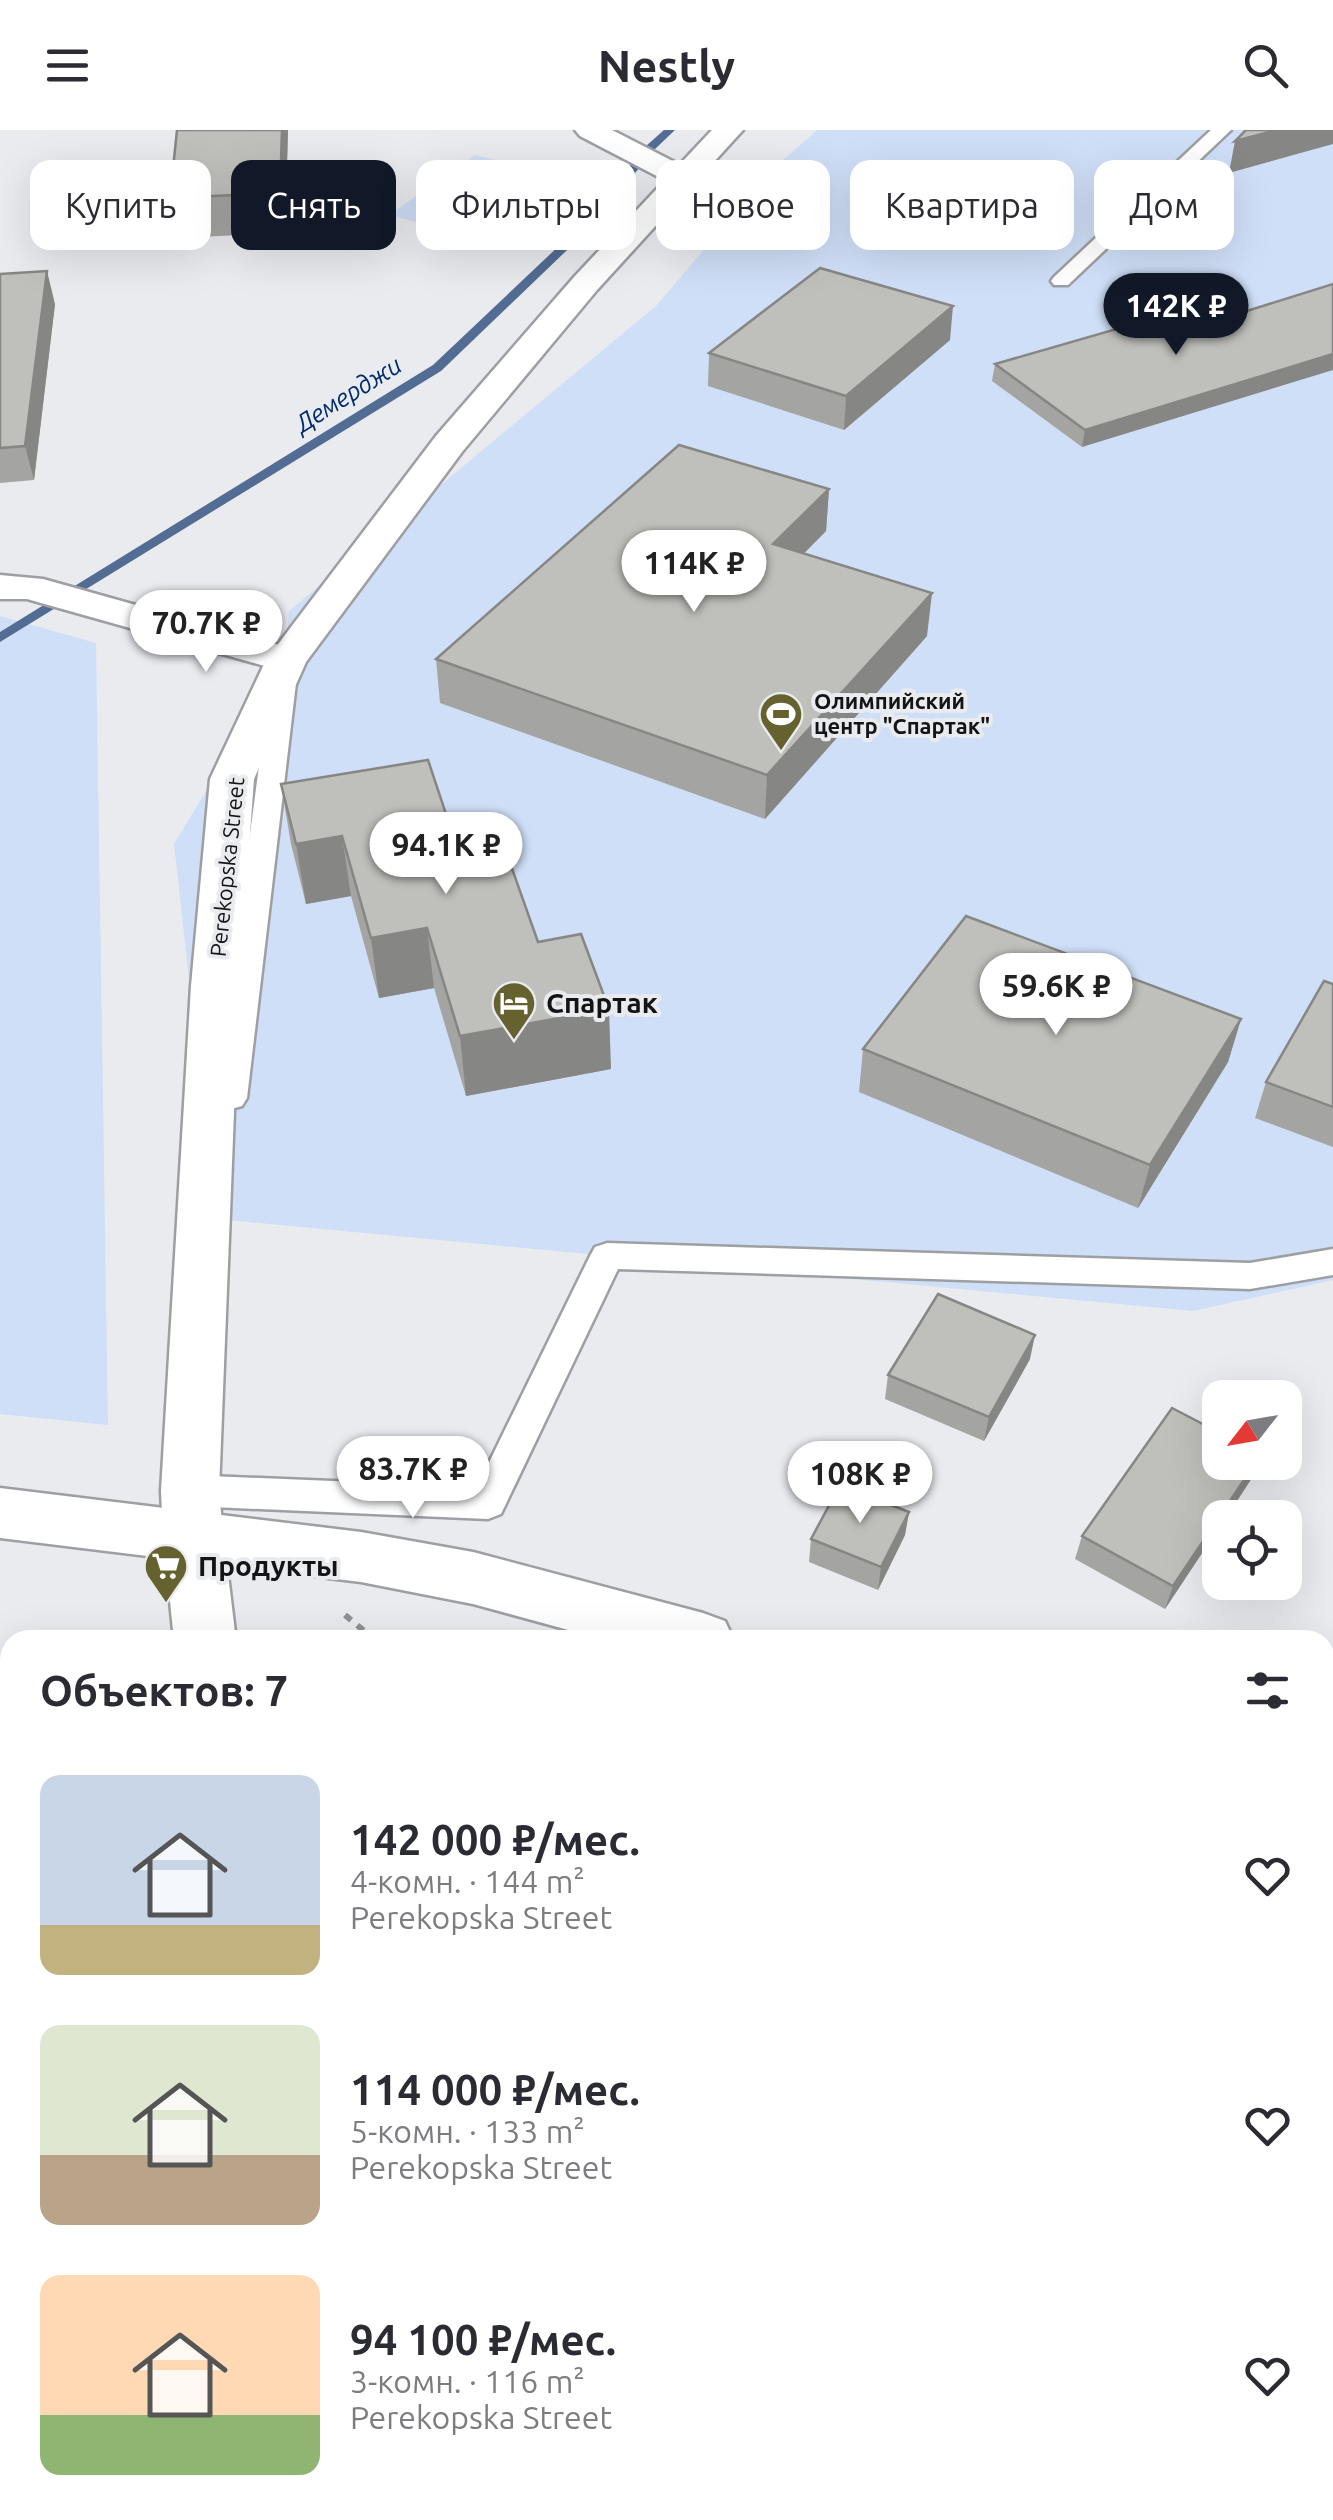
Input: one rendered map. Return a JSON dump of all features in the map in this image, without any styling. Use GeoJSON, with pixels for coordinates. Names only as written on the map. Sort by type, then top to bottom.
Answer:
{"type":"FeatureCollection","features":[{"type":"Feature","properties":{"kind":"street"},"geometry":{"type":"LineString","coordinates":[[590,130],[656,164]]}},
{"type":"Feature","properties":{"kind":"street","name":"Perekopska Street"},"geometry":{"type":"LineString","coordinates":[[700,160],[728,130]]}},
{"type":"Feature","properties":{"kind":"street","name":"Perekopska Street"},"geometry":{"type":"LineString","coordinates":[[204,1630],[191,1513],[215,986],[232,780],[286,660],[450,444],[586,283],[656,207]]}},
{"type":"Feature","properties":{"kind":"street"},"geometry":{"type":"LineString","coordinates":[[14,587],[286,660]]}},
{"type":"Feature","properties":{"kind":"street"},"geometry":{"type":"LineString","coordinates":[[0,1514],[191,1513],[362,1557],[473,1578],[666,1630]]}},
{"type":"Feature","properties":{"kind":"lane"},"geometry":{"type":"LineString","coordinates":[[1062,281],[1222,130]]}},
{"type":"Feature","properties":{"kind":"lane"},"geometry":{"type":"LineString","coordinates":[[191,1513],[488,1503],[606,1256],[1250,1276],[1333,1262]]}},
{"type":"Feature","properties":{"kind":"path"},"geometry":{"type":"LineString","coordinates":[[342,1612],[363,1630]]}},
{"type":"Feature","properties":{"kind":"shaded area","name":"Олимпийский центр \"Спартак\""},"geometry":{"type":"Polygon","coordinates":[[[817,130],[1333,130],[1333,1280],[1193,1311],[216,1219],[174,844],[285,660],[289,611],[656,306],[704,250],[830,250],[830,160],[783,160],[817,130]]]}},
{"type":"Feature","properties":{"kind":"shaded area"},"geometry":{"type":"Polygon","coordinates":[[[475,155],[495,160],[468,160],[475,155]]]}},
{"type":"Feature","properties":{"kind":"shaded area"},"geometry":{"type":"Polygon","coordinates":[[[416,196],[416,222],[396,217],[396,210],[416,196]]]}},
{"type":"Feature","properties":{"kind":"shaded area"},"geometry":{"type":"Polygon","coordinates":[[[0,616],[96,643],[108,1425],[0,1414],[0,616]]]}},
{"type":"Feature","properties":{"kind":"building"},"geometry":{"type":"Polygon","coordinates":[[[177,130],[282,130],[281,160],[231,160],[231,195],[211,196],[211,160],[174,160],[177,130]]]}},
{"type":"Feature","properties":{"kind":"building"},"geometry":{"type":"Polygon","coordinates":[[[1246,130],[1277,130],[1235,141],[1246,130]]]}},
{"type":"Feature","properties":{"kind":"building"},"geometry":{"type":"Polygon","coordinates":[[[820,268],[953,306],[846,396],[709,353],[820,268]]]}},
{"type":"Feature","properties":{"kind":"building"},"geometry":{"type":"Polygon","coordinates":[[[47,271],[25,446],[0,448],[0,274],[47,271]]]}},
{"type":"Feature","properties":{"kind":"building"},"geometry":{"type":"Polygon","coordinates":[[[1333,284],[1333,354],[1085,430],[995,364],[1196,306],[1218,320],[1333,284]]]}},
{"type":"Feature","properties":{"kind":"building"},"geometry":{"type":"Polygon","coordinates":[[[679,445],[829,489],[773,544],[932,593],[767,775],[436,659],[679,445]]]}},
{"type":"Feature","properties":{"kind":"building"},"geometry":{"type":"Polygon","coordinates":[[[428,760],[459,853],[504,846],[538,942],[581,934],[609,1009],[460,1036],[427,928],[371,938],[342,836],[296,844],[281,784],[428,760]]]}},
{"type":"Feature","properties":{"kind":"building"},"geometry":{"type":"Polygon","coordinates":[[[966,916],[1241,1019],[1150,1165],[863,1049],[966,916]]]}},
{"type":"Feature","properties":{"kind":"building"},"geometry":{"type":"Polygon","coordinates":[[[1324,981],[1333,984],[1333,1107],[1266,1082],[1324,981]]]}},
{"type":"Feature","properties":{"kind":"building"},"geometry":{"type":"Polygon","coordinates":[[[938,1294],[1035,1335],[989,1417],[888,1375],[938,1294]]]}},
{"type":"Feature","properties":{"kind":"building"},"geometry":{"type":"Polygon","coordinates":[[[1172,1408],[1202,1424],[1202,1480],[1244,1480],[1231,1500],[1202,1500],[1202,1543],[1173,1586],[1082,1536],[1172,1408]]]}},
{"type":"Feature","properties":{"kind":"building"},"geometry":{"type":"Polygon","coordinates":[[[840,1485],[909,1512],[881,1567],[811,1539],[840,1485]]]}},
{"type":"Feature","properties":{"kind":"waterway","name":"Демерджи"},"geometry":{"type":"LineString","coordinates":[[0,638],[437,368],[585,227],[650,148],[670,130]]}},
{"type":"Feature","properties":{"kind":"place","name":"Олимпийский центр \"Спартак\""},"geometry":{"type":"Point","coordinates":[781,752]}},
{"type":"Feature","properties":{"kind":"place","name":"Спартак"},"geometry":{"type":"Point","coordinates":[514,1041]}},
{"type":"Feature","properties":{"kind":"place","name":"Продукты"},"geometry":{"type":"Point","coordinates":[166,1604]}}]}
